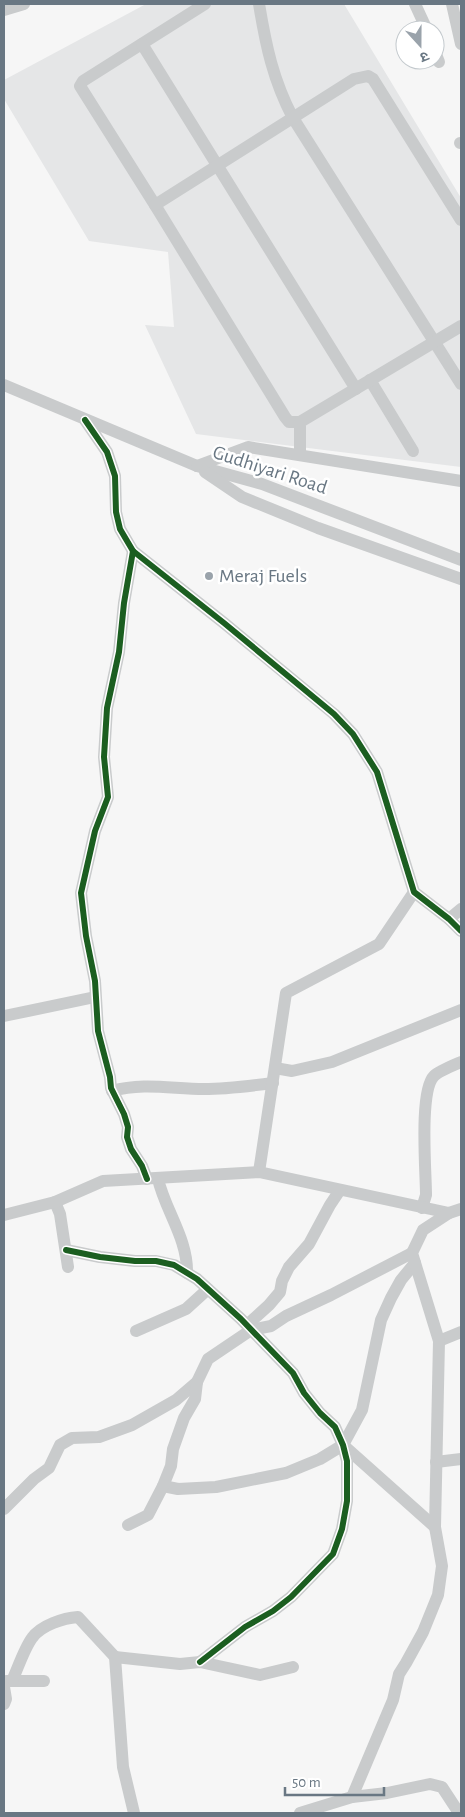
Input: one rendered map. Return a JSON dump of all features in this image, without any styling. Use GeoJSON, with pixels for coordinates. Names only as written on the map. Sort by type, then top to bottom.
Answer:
{"type":"FeatureCollection","features":[{"type":"Feature","properties":{"kind":"street"},"geometry":{"type":"LineString","coordinates":[[4,10],[24,4]]}},
{"type":"Feature","properties":{"kind":"street"},"geometry":{"type":"LineString","coordinates":[[206,4],[83,81],[80,86],[285,417],[290,422],[300,422],[461,326]]}},
{"type":"Feature","properties":{"kind":"street"},"geometry":{"type":"LineString","coordinates":[[259,4],[268,55],[282,96],[293,118],[461,384]]}},
{"type":"Feature","properties":{"kind":"street"},"geometry":{"type":"LineString","coordinates":[[415,4],[422,20]]}},
{"type":"Feature","properties":{"kind":"street"},"geometry":{"type":"LineString","coordinates":[[452,4],[461,44]]}},
{"type":"Feature","properties":{"kind":"street"},"geometry":{"type":"LineString","coordinates":[[142,44],[356,388]]}},
{"type":"Feature","properties":{"kind":"street"},"geometry":{"type":"LineString","coordinates":[[155,205],[354,79],[368,76],[373,79],[461,220]]}},
{"type":"Feature","properties":{"kind":"street"},"geometry":{"type":"LineString","coordinates":[[4,377],[17,390]]}},
{"type":"Feature","properties":{"kind":"street"},"geometry":{"type":"LineString","coordinates":[[370,380],[413,451]]}},
{"type":"Feature","properties":{"kind":"street"},"geometry":{"type":"LineString","coordinates":[[4,385],[197,466],[248,447],[461,481]]}},
{"type":"Feature","properties":{"kind":"street"},"geometry":{"type":"LineString","coordinates":[[85,420],[107,452],[115,476],[116,512],[120,529],[133,551],[334,714],[353,734],[377,772],[414,892],[449,919],[461,931]]}},
{"type":"Feature","properties":{"kind":"street"},"geometry":{"type":"LineString","coordinates":[[300,422],[300,454]]}},
{"type":"Feature","properties":{"kind":"street","name":"Gudhiyari Road"},"geometry":{"type":"LineString","coordinates":[[197,466],[262,484],[461,560]]}},
{"type":"Feature","properties":{"kind":"street","name":"Gudhiyari Road"},"geometry":{"type":"LineString","coordinates":[[197,466],[242,497],[318,528],[461,579]]}},
{"type":"Feature","properties":{"kind":"street"},"geometry":{"type":"LineString","coordinates":[[133,551],[124,603],[119,652],[107,708],[104,757],[108,797],[95,831],[81,894],[86,936],[95,981],[98,1031],[112,1091],[124,1114],[128,1127],[127,1137],[130,1149],[161,1192],[175,1223],[184,1250],[187,1273]]}},
{"type":"Feature","properties":{"kind":"street"},"geometry":{"type":"LineString","coordinates":[[259,1172],[286,994],[379,944],[414,892]]}},
{"type":"Feature","properties":{"kind":"street"},"geometry":{"type":"LineString","coordinates":[[449,919],[461,909]]}},
{"type":"Feature","properties":{"kind":"street"},"geometry":{"type":"LineString","coordinates":[[4,1016],[95,997]]}},
{"type":"Feature","properties":{"kind":"street"},"geometry":{"type":"LineString","coordinates":[[275,1068],[292,1071],[332,1062],[461,1010]]}},
{"type":"Feature","properties":{"kind":"street"},"geometry":{"type":"LineString","coordinates":[[422,1208],[426,1195],[425,1113],[427,1090],[433,1076],[461,1062]]}},
{"type":"Feature","properties":{"kind":"street"},"geometry":{"type":"LineString","coordinates":[[112,1091],[121,1088],[155,1085],[204,1089],[273,1083]]}},
{"type":"Feature","properties":{"kind":"street"},"geometry":{"type":"LineString","coordinates":[[4,1215],[55,1202],[104,1181],[259,1172],[422,1208],[455,1211]]}},
{"type":"Feature","properties":{"kind":"street"},"geometry":{"type":"LineString","coordinates":[[4,1509],[34,1479],[49,1468],[60,1444],[72,1438],[99,1437],[132,1425],[176,1400],[196,1382],[208,1359],[249,1328],[280,1292],[282,1281],[289,1267],[309,1244],[340,1190]]}},
{"type":"Feature","properties":{"kind":"street"},"geometry":{"type":"LineString","coordinates":[[55,1202],[60,1214],[68,1267]]}},
{"type":"Feature","properties":{"kind":"street"},"geometry":{"type":"LineString","coordinates":[[163,1486],[178,1489],[216,1487],[286,1473],[320,1459],[343,1445],[362,1410],[381,1320],[391,1298],[414,1258],[423,1230],[455,1211]]}},
{"type":"Feature","properties":{"kind":"street"},"geometry":{"type":"LineString","coordinates":[[66,1250],[100,1257],[156,1261],[174,1265],[187,1273],[208,1289],[293,1373],[304,1393],[320,1413],[335,1426],[343,1445],[347,1461],[346,1501],[342,1529],[333,1554],[291,1597],[273,1611],[245,1627],[200,1662]]}},
{"type":"Feature","properties":{"kind":"street"},"geometry":{"type":"LineString","coordinates":[[249,1328],[271,1326],[286,1316],[414,1258]]}},
{"type":"Feature","properties":{"kind":"street"},"geometry":{"type":"LineString","coordinates":[[352,1797],[393,1700],[399,1674],[423,1632],[438,1595],[442,1566],[435,1527],[439,1341],[414,1258]]}},
{"type":"Feature","properties":{"kind":"street"},"geometry":{"type":"LineString","coordinates":[[136,1331],[186,1309],[208,1289]]}},
{"type":"Feature","properties":{"kind":"street"},"geometry":{"type":"LineString","coordinates":[[439,1341],[461,1332]]}},
{"type":"Feature","properties":{"kind":"street"},"geometry":{"type":"LineString","coordinates":[[128,1525],[148,1515],[163,1486],[171,1466],[173,1449],[184,1418],[195,1399],[196,1382]]}},
{"type":"Feature","properties":{"kind":"street"},"geometry":{"type":"LineString","coordinates":[[343,1445],[435,1527]]}},
{"type":"Feature","properties":{"kind":"street"},"geometry":{"type":"LineString","coordinates":[[436,1462],[461,1458]]}},
{"type":"Feature","properties":{"kind":"street"},"geometry":{"type":"LineString","coordinates":[[4,1704],[6,1699],[6,1683],[32,1637],[45,1627],[78,1616],[115,1657],[123,1767],[134,1813]]}},
{"type":"Feature","properties":{"kind":"street"},"geometry":{"type":"LineString","coordinates":[[115,1657],[180,1664],[200,1662],[260,1675],[293,1668]]}},
{"type":"Feature","properties":{"kind":"street"},"geometry":{"type":"LineString","coordinates":[[6,1683],[44,1681]]}},
{"type":"Feature","properties":{"kind":"street"},"geometry":{"type":"LineString","coordinates":[[300,1813],[352,1797],[387,1793],[430,1784],[442,1787],[459,1813]]}},
{"type":"Feature","properties":{"kind":"shaded area"},"geometry":{"type":"Polygon","coordinates":[[[146,4],[344,4],[461,198],[461,467],[196,434],[145,325],[174,327],[168,252],[89,241],[4,99],[4,80],[146,4]]]}},
{"type":"Feature","properties":{"kind":"cycle path"},"geometry":{"type":"LineString","coordinates":[[85,420],[107,452],[115,476],[116,512],[120,529],[133,551],[334,714],[353,734],[377,772],[414,892],[449,919],[461,931]]}},
{"type":"Feature","properties":{"kind":"cycle path"},"geometry":{"type":"LineString","coordinates":[[133,551],[124,603],[119,652],[107,708],[104,757],[108,797],[95,831],[81,893],[86,936],[95,981],[98,1031],[111,1088],[124,1114],[128,1127],[127,1137],[131,1149],[142,1166],[147,1179]]}},
{"type":"Feature","properties":{"kind":"cycle path"},"geometry":{"type":"LineString","coordinates":[[66,1250],[100,1257],[156,1261],[174,1265],[197,1279],[241,1319],[293,1373],[304,1393],[320,1413],[335,1427],[343,1445],[347,1461],[347,1501],[342,1529],[333,1554],[291,1597],[273,1611],[245,1627],[200,1662]]}},
{"type":"Feature","properties":{"kind":"place","name":"Meraj Fuels"},"geometry":{"type":"Point","coordinates":[209,576]}}]}
